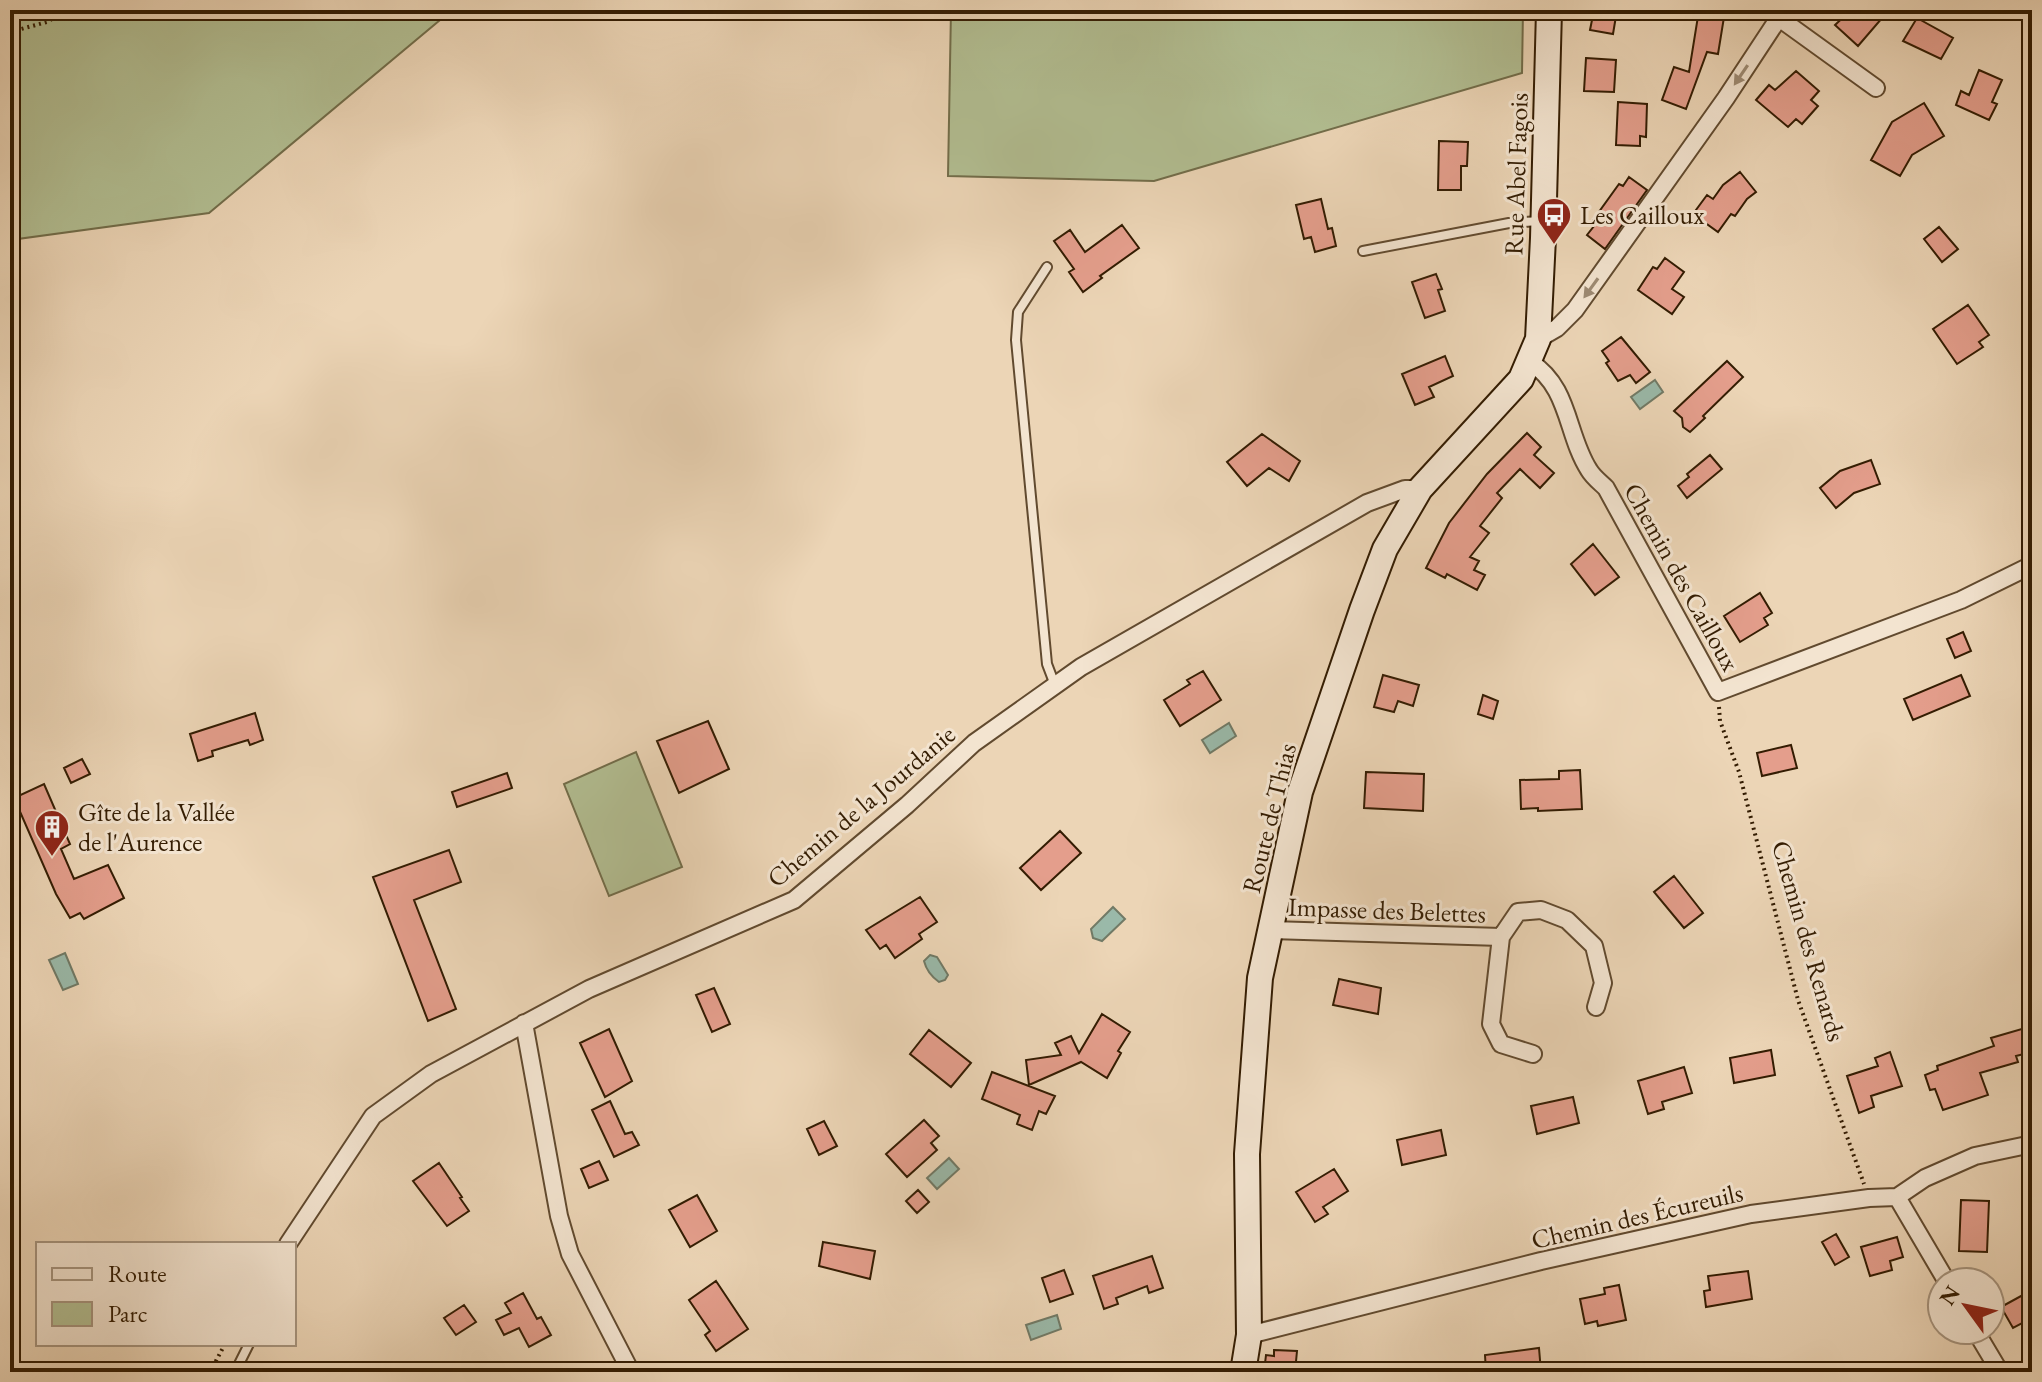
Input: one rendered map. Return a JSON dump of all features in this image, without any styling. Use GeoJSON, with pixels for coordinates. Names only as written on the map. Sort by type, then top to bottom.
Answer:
{"type":"FeatureCollection","features":[{"type":"Feature","properties":{"kind":"street","name":"Rue Abel Fagois"},"geometry":{"type":"LineString","coordinates":[[1534,350],[1543,220],[1549,10]]}},
{"type":"Feature","properties":{"kind":"street"},"geometry":{"type":"LineString","coordinates":[[1534,350],[1575,310],[1782,14],[1876,88]]}},
{"type":"Feature","properties":{"kind":"street","name":"Route de Thias"},"geometry":{"type":"LineString","coordinates":[[1243,1372],[1249,1335],[1247,1154],[1260,978],[1300,792],[1385,549],[1420,489],[1513,388],[1534,350]]}},
{"type":"Feature","properties":{"kind":"street","name":"Chemin des Cailloux"},"geometry":{"type":"LineString","coordinates":[[1534,350],[1558,392],[1589,471],[1606,488],[1718,692],[1961,600],[2032,565]]}},
{"type":"Feature","properties":{"kind":"street","name":"Chemin de la Jourdanie"},"geometry":{"type":"LineString","coordinates":[[289,1242],[373,1116],[431,1074],[589,989],[794,900],[907,805],[974,743],[1081,667],[1367,503],[1405,489],[1420,489]]}},
{"type":"Feature","properties":{"kind":"street","name":"Impasse des Belettes"},"geometry":{"type":"LineString","coordinates":[[1533,1054],[1501,1044],[1491,1024],[1501,937],[1518,912],[1541,910],[1567,920],[1594,946],[1603,983],[1596,1007]]}},
{"type":"Feature","properties":{"kind":"street","name":"Impasse des Belettes"},"geometry":{"type":"LineString","coordinates":[[1271,930],[1501,937]]}},
{"type":"Feature","properties":{"kind":"street"},"geometry":{"type":"LineString","coordinates":[[524,1023],[559,1216],[570,1254],[631,1372]]}},
{"type":"Feature","properties":{"kind":"street"},"geometry":{"type":"LineString","coordinates":[[1938,1266],[1897,1197],[1925,1178],[1975,1156],[2032,1144]]}},
{"type":"Feature","properties":{"kind":"street","name":"Chemin des Écureuils"},"geometry":{"type":"LineString","coordinates":[[1249,1335],[1541,1261],[1751,1214],[1897,1197]]}},
{"type":"Feature","properties":{"kind":"street"},"geometry":{"type":"LineString","coordinates":[[1985,1346],[2000,1372]]}},
{"type":"Feature","properties":{"kind":"lane"},"geometry":{"type":"LineString","coordinates":[[1363,251],[1509,223],[1543,220]]}},
{"type":"Feature","properties":{"kind":"lane"},"geometry":{"type":"LineString","coordinates":[[1047,267],[1018,312],[1016,340],[1047,664],[1055,685]]}},
{"type":"Feature","properties":{"kind":"lane"},"geometry":{"type":"LineString","coordinates":[[235,1372],[248,1346]]}},
{"type":"Feature","properties":{"kind":"path"},"geometry":{"type":"LineString","coordinates":[[10,32],[47,22],[67,10]]}},
{"type":"Feature","properties":{"kind":"path","name":"Chemin des Renards"},"geometry":{"type":"LineString","coordinates":[[1718,692],[1720,721],[1739,772],[1798,1000],[1869,1198]]}},
{"type":"Feature","properties":{"kind":"path"},"geometry":{"type":"LineString","coordinates":[[210,1372],[224,1346]]}},
{"type":"Feature","properties":{"kind":"green space"},"geometry":{"type":"Polygon","coordinates":[[[10,10],[452,10],[209,213],[10,240],[10,10]]]}},
{"type":"Feature","properties":{"kind":"green space"},"geometry":{"type":"Polygon","coordinates":[[[951,10],[1523,10],[1522,73],[1154,181],[948,176],[951,10]]]}},
{"type":"Feature","properties":{"kind":"green space"},"geometry":{"type":"Polygon","coordinates":[[[636,752],[682,867],[609,896],[564,784],[636,752]]]}},
{"type":"Feature","properties":{"kind":"shaded area"},"geometry":{"type":"Polygon","coordinates":[[[1655,380],[1663,392],[1640,409],[1631,397],[1655,380]]]}},
{"type":"Feature","properties":{"kind":"shaded area"},"geometry":{"type":"Polygon","coordinates":[[[1229,723],[1236,736],[1210,753],[1202,740],[1229,723]]]}},
{"type":"Feature","properties":{"kind":"shaded area"},"geometry":{"type":"Polygon","coordinates":[[[1113,907],[1125,919],[1102,941],[1093,938],[1091,929],[1113,907]]]}},
{"type":"Feature","properties":{"kind":"shaded area"},"geometry":{"type":"Polygon","coordinates":[[[65,953],[78,984],[63,990],[49,960],[65,953]]]}},
{"type":"Feature","properties":{"kind":"shaded area"},"geometry":{"type":"Polygon","coordinates":[[[930,955],[937,957],[948,975],[945,980],[939,982],[928,970],[924,961],[930,955]]]}},
{"type":"Feature","properties":{"kind":"shaded area"},"geometry":{"type":"Polygon","coordinates":[[[949,1158],[959,1169],[937,1189],[927,1178],[949,1158]]]}},
{"type":"Feature","properties":{"kind":"shaded area"},"geometry":{"type":"Polygon","coordinates":[[[1057,1315],[1061,1329],[1031,1340],[1026,1325],[1057,1315]]]}},
{"type":"Feature","properties":{"kind":"building"},"geometry":{"type":"Polygon","coordinates":[[[1594,10],[1617,10],[1613,34],[1590,30],[1594,10]]]}},
{"type":"Feature","properties":{"kind":"building"},"geometry":{"type":"Polygon","coordinates":[[[1699,10],[1725,11],[1718,54],[1707,52],[1686,109],[1662,100],[1674,67],[1689,72],[1699,10]]]}},
{"type":"Feature","properties":{"kind":"building"},"geometry":{"type":"Polygon","coordinates":[[[1851,10],[1889,10],[1858,46],[1835,25],[1851,10]]]}},
{"type":"Feature","properties":{"kind":"building"},"geometry":{"type":"Polygon","coordinates":[[[1917,18],[1953,38],[1941,59],[1903,41],[1917,18]]]}},
{"type":"Feature","properties":{"kind":"building"},"geometry":{"type":"Polygon","coordinates":[[[1586,58],[1616,60],[1614,92],[1584,91],[1586,58]]]}},
{"type":"Feature","properties":{"kind":"building"},"geometry":{"type":"Polygon","coordinates":[[[1979,70],[2002,80],[1992,102],[1997,104],[1989,120],[1956,105],[1961,91],[1969,95],[1979,70]]]}},
{"type":"Feature","properties":{"kind":"building"},"geometry":{"type":"Polygon","coordinates":[[[1796,71],[1819,91],[1811,100],[1818,106],[1802,124],[1796,119],[1788,127],[1756,100],[1769,85],[1775,90],[1796,71]]]}},
{"type":"Feature","properties":{"kind":"building"},"geometry":{"type":"Polygon","coordinates":[[[1618,102],[1647,104],[1646,137],[1640,136],[1640,146],[1616,145],[1618,102]]]}},
{"type":"Feature","properties":{"kind":"building"},"geometry":{"type":"Polygon","coordinates":[[[1924,103],[1944,136],[1912,155],[1900,176],[1871,160],[1892,122],[1924,103]]]}},
{"type":"Feature","properties":{"kind":"building"},"geometry":{"type":"Polygon","coordinates":[[[1439,141],[1468,142],[1467,166],[1461,166],[1461,190],[1438,190],[1439,141]]]}},
{"type":"Feature","properties":{"kind":"building"},"geometry":{"type":"Polygon","coordinates":[[[1740,172],[1756,192],[1735,216],[1731,214],[1718,232],[1693,214],[1707,195],[1713,199],[1723,185],[1740,172]]]}},
{"type":"Feature","properties":{"kind":"building"},"geometry":{"type":"Polygon","coordinates":[[[1629,177],[1647,190],[1605,249],[1587,235],[1594,226],[1591,223],[1619,184],[1623,186],[1629,177]]]}},
{"type":"Feature","properties":{"kind":"building"},"geometry":{"type":"Polygon","coordinates":[[[1321,199],[1328,229],[1332,228],[1336,246],[1315,252],[1311,237],[1304,239],[1296,205],[1321,199]]]}},
{"type":"Feature","properties":{"kind":"building"},"geometry":{"type":"Polygon","coordinates":[[[1122,225],[1139,248],[1083,292],[1069,272],[1074,269],[1054,241],[1070,230],[1085,252],[1122,225]]]}},
{"type":"Feature","properties":{"kind":"building"},"geometry":{"type":"Polygon","coordinates":[[[1939,227],[1958,249],[1942,262],[1924,239],[1939,227]]]}},
{"type":"Feature","properties":{"kind":"building"},"geometry":{"type":"Polygon","coordinates":[[[1665,258],[1684,272],[1672,289],[1684,297],[1672,314],[1638,290],[1653,267],[1657,269],[1665,258]]]}},
{"type":"Feature","properties":{"kind":"building"},"geometry":{"type":"Polygon","coordinates":[[[1436,274],[1445,311],[1425,318],[1412,282],[1436,274]]]}},
{"type":"Feature","properties":{"kind":"building"},"geometry":{"type":"Polygon","coordinates":[[[1968,305],[1989,335],[1979,342],[1983,347],[1957,364],[1933,329],[1968,305]]]}},
{"type":"Feature","properties":{"kind":"building"},"geometry":{"type":"Polygon","coordinates":[[[1621,337],[1650,372],[1636,383],[1630,375],[1618,381],[1602,351],[1621,337]]]}},
{"type":"Feature","properties":{"kind":"building"},"geometry":{"type":"Polygon","coordinates":[[[1445,356],[1453,376],[1429,387],[1434,397],[1415,405],[1402,374],[1445,356]]]}},
{"type":"Feature","properties":{"kind":"building"},"geometry":{"type":"Polygon","coordinates":[[[1727,361],[1743,377],[1690,432],[1683,427],[1682,418],[1674,411],[1727,361]]]}},
{"type":"Feature","properties":{"kind":"building"},"geometry":{"type":"Polygon","coordinates":[[[1527,433],[1541,447],[1534,455],[1554,473],[1540,488],[1520,469],[1497,493],[1502,498],[1480,526],[1489,533],[1470,557],[1479,561],[1474,570],[1485,575],[1477,590],[1447,574],[1445,578],[1426,568],[1449,523],[1487,474],[1527,433]]]}},
{"type":"Feature","properties":{"kind":"building"},"geometry":{"type":"Polygon","coordinates":[[[1262,434],[1300,461],[1289,481],[1269,468],[1247,486],[1227,462],[1262,434]]]}},
{"type":"Feature","properties":{"kind":"building"},"geometry":{"type":"Polygon","coordinates":[[[1710,455],[1722,469],[1687,498],[1678,486],[1710,455]]]}},
{"type":"Feature","properties":{"kind":"building"},"geometry":{"type":"Polygon","coordinates":[[[1871,460],[1880,484],[1854,493],[1836,508],[1820,488],[1840,471],[1871,460]]]}},
{"type":"Feature","properties":{"kind":"building"},"geometry":{"type":"Polygon","coordinates":[[[1593,544],[1619,577],[1595,595],[1571,564],[1593,544]]]}},
{"type":"Feature","properties":{"kind":"building"},"geometry":{"type":"Polygon","coordinates":[[[1760,593],[1772,613],[1764,618],[1768,625],[1740,642],[1724,616],[1760,593]]]}},
{"type":"Feature","properties":{"kind":"building"},"geometry":{"type":"Polygon","coordinates":[[[1963,632],[1971,651],[1955,658],[1947,639],[1963,632]]]}},
{"type":"Feature","properties":{"kind":"building"},"geometry":{"type":"Polygon","coordinates":[[[1203,671],[1221,700],[1180,726],[1164,700],[1190,684],[1187,680],[1203,671]]]}},
{"type":"Feature","properties":{"kind":"building"},"geometry":{"type":"Polygon","coordinates":[[[1383,675],[1419,685],[1413,706],[1398,701],[1394,712],[1374,707],[1383,675]]]}},
{"type":"Feature","properties":{"kind":"building"},"geometry":{"type":"Polygon","coordinates":[[[1961,675],[1970,696],[1913,720],[1904,699],[1961,675]]]}},
{"type":"Feature","properties":{"kind":"building"},"geometry":{"type":"Polygon","coordinates":[[[1483,695],[1498,701],[1493,719],[1478,714],[1483,695]]]}},
{"type":"Feature","properties":{"kind":"building"},"geometry":{"type":"Polygon","coordinates":[[[255,713],[263,740],[250,745],[248,740],[212,751],[213,756],[198,761],[190,734],[255,713]]]}},
{"type":"Feature","properties":{"kind":"building"},"geometry":{"type":"Polygon","coordinates":[[[708,721],[729,769],[679,793],[657,741],[708,721]]]}},
{"type":"Feature","properties":{"kind":"building"},"geometry":{"type":"Polygon","coordinates":[[[1791,745],[1797,768],[1762,776],[1757,753],[1791,745]]]}},
{"type":"Feature","properties":{"kind":"building"},"geometry":{"type":"Polygon","coordinates":[[[82,759],[90,774],[71,783],[64,768],[82,759]]]}},
{"type":"Feature","properties":{"kind":"building"},"geometry":{"type":"Polygon","coordinates":[[[1580,770],[1582,809],[1521,809],[1520,780],[1559,779],[1559,771],[1580,770]]]}},
{"type":"Feature","properties":{"kind":"building"},"geometry":{"type":"Polygon","coordinates":[[[1366,772],[1424,774],[1423,811],[1364,808],[1366,772]]]}},
{"type":"Feature","properties":{"kind":"building"},"geometry":{"type":"Polygon","coordinates":[[[507,773],[512,788],[457,807],[452,792],[507,773]]]}},
{"type":"Feature","properties":{"kind":"building","name":"Gîte de la Vallée de l'Aurence"},"geometry":{"type":"Polygon","coordinates":[[[44,784],[70,844],[61,849],[74,879],[108,865],[124,898],[84,919],[80,913],[70,918],[56,894],[14,798],[44,784]]]}},
{"type":"Feature","properties":{"kind":"building"},"geometry":{"type":"Polygon","coordinates":[[[1060,831],[1081,853],[1041,890],[1020,868],[1060,831]]]}},
{"type":"Feature","properties":{"kind":"building"},"geometry":{"type":"Polygon","coordinates":[[[449,850],[461,882],[414,900],[456,1009],[428,1021],[373,877],[449,850]]]}},
{"type":"Feature","properties":{"kind":"building"},"geometry":{"type":"Polygon","coordinates":[[[1674,876],[1703,913],[1684,928],[1654,892],[1674,876]]]}},
{"type":"Feature","properties":{"kind":"building"},"geometry":{"type":"Polygon","coordinates":[[[920,897],[937,922],[919,934],[922,939],[895,958],[886,945],[880,949],[866,930],[920,897]]]}},
{"type":"Feature","properties":{"kind":"building"},"geometry":{"type":"Polygon","coordinates":[[[1339,979],[1381,988],[1378,1014],[1333,1005],[1339,979]]]}},
{"type":"Feature","properties":{"kind":"building"},"geometry":{"type":"Polygon","coordinates":[[[714,988],[730,1024],[712,1032],[696,995],[714,988]]]}},
{"type":"Feature","properties":{"kind":"building"},"geometry":{"type":"Polygon","coordinates":[[[1102,1014],[1130,1032],[1107,1078],[1081,1062],[1029,1085],[1026,1060],[1061,1055],[1055,1043],[1071,1036],[1079,1053],[1102,1014]]]}},
{"type":"Feature","properties":{"kind":"building"},"geometry":{"type":"Polygon","coordinates":[[[2032,1026],[2032,1052],[2016,1056],[2018,1062],[1980,1073],[1988,1095],[1943,1110],[1935,1089],[1930,1090],[1925,1075],[1938,1070],[1937,1066],[1994,1046],[1991,1038],[2032,1026]]]}},
{"type":"Feature","properties":{"kind":"building"},"geometry":{"type":"Polygon","coordinates":[[[609,1029],[632,1081],[605,1097],[580,1043],[609,1029]]]}},
{"type":"Feature","properties":{"kind":"building"},"geometry":{"type":"Polygon","coordinates":[[[929,1030],[971,1063],[951,1087],[910,1054],[929,1030]]]}},
{"type":"Feature","properties":{"kind":"building"},"geometry":{"type":"Polygon","coordinates":[[[1771,1050],[1775,1075],[1734,1083],[1730,1058],[1771,1050]]]}},
{"type":"Feature","properties":{"kind":"building"},"geometry":{"type":"Polygon","coordinates":[[[1890,1052],[1902,1086],[1871,1096],[1874,1107],[1859,1113],[1847,1076],[1878,1066],[1875,1058],[1890,1052]]]}},
{"type":"Feature","properties":{"kind":"building"},"geometry":{"type":"Polygon","coordinates":[[[1684,1067],[1692,1093],[1662,1102],[1664,1109],[1648,1114],[1638,1081],[1684,1067]]]}},
{"type":"Feature","properties":{"kind":"building"},"geometry":{"type":"Polygon","coordinates":[[[992,1072],[1055,1096],[1046,1114],[1039,1111],[1032,1130],[1017,1124],[1020,1115],[982,1099],[992,1072]]]}},
{"type":"Feature","properties":{"kind":"building"},"geometry":{"type":"Polygon","coordinates":[[[1573,1097],[1579,1123],[1537,1134],[1531,1106],[1573,1097]]]}},
{"type":"Feature","properties":{"kind":"building"},"geometry":{"type":"Polygon","coordinates":[[[610,1101],[625,1134],[632,1132],[639,1145],[614,1157],[592,1110],[610,1101]]]}},
{"type":"Feature","properties":{"kind":"building"},"geometry":{"type":"Polygon","coordinates":[[[924,1120],[939,1136],[931,1143],[937,1150],[907,1177],[886,1154],[924,1120]]]}},
{"type":"Feature","properties":{"kind":"building"},"geometry":{"type":"Polygon","coordinates":[[[824,1121],[837,1146],[819,1155],[807,1129],[824,1121]]]}},
{"type":"Feature","properties":{"kind":"building"},"geometry":{"type":"Polygon","coordinates":[[[1441,1130],[1446,1155],[1402,1165],[1397,1140],[1441,1130]]]}},
{"type":"Feature","properties":{"kind":"building"},"geometry":{"type":"Polygon","coordinates":[[[599,1161],[608,1180],[589,1188],[581,1169],[599,1161]]]}},
{"type":"Feature","properties":{"kind":"building"},"geometry":{"type":"Polygon","coordinates":[[[439,1163],[469,1211],[447,1226],[413,1181],[439,1163]]]}},
{"type":"Feature","properties":{"kind":"building"},"geometry":{"type":"Polygon","coordinates":[[[1334,1169],[1348,1191],[1323,1207],[1328,1214],[1315,1222],[1296,1192],[1334,1169]]]}},
{"type":"Feature","properties":{"kind":"building"},"geometry":{"type":"Polygon","coordinates":[[[918,1190],[929,1202],[917,1213],[906,1201],[918,1190]]]}},
{"type":"Feature","properties":{"kind":"building"},"geometry":{"type":"Polygon","coordinates":[[[697,1195],[717,1231],[690,1247],[669,1210],[697,1195]]]}},
{"type":"Feature","properties":{"kind":"building"},"geometry":{"type":"Polygon","coordinates":[[[1961,1200],[1989,1201],[1987,1252],[1959,1251],[1961,1200]]]}},
{"type":"Feature","properties":{"kind":"building"},"geometry":{"type":"Polygon","coordinates":[[[1836,1234],[1849,1257],[1835,1265],[1822,1242],[1836,1234]]]}},
{"type":"Feature","properties":{"kind":"building"},"geometry":{"type":"Polygon","coordinates":[[[1897,1237],[1903,1257],[1890,1261],[1892,1270],[1870,1276],[1861,1247],[1897,1237]]]}},
{"type":"Feature","properties":{"kind":"building"},"geometry":{"type":"Polygon","coordinates":[[[823,1242],[875,1251],[870,1279],[819,1266],[823,1242]]]}},
{"type":"Feature","properties":{"kind":"building"},"geometry":{"type":"Polygon","coordinates":[[[1152,1256],[1163,1288],[1149,1293],[1147,1286],[1116,1298],[1118,1304],[1104,1309],[1093,1276],[1152,1256]]]}},
{"type":"Feature","properties":{"kind":"building"},"geometry":{"type":"Polygon","coordinates":[[[1064,1270],[1073,1294],[1050,1302],[1042,1278],[1064,1270]]]}},
{"type":"Feature","properties":{"kind":"building"},"geometry":{"type":"Polygon","coordinates":[[[1748,1271],[1752,1299],[1706,1307],[1704,1291],[1710,1290],[1708,1276],[1748,1271]]]}},
{"type":"Feature","properties":{"kind":"building"},"geometry":{"type":"Polygon","coordinates":[[[716,1281],[748,1329],[716,1351],[705,1335],[710,1331],[689,1300],[716,1281]]]}},
{"type":"Feature","properties":{"kind":"building"},"geometry":{"type":"Polygon","coordinates":[[[1619,1285],[1626,1320],[1598,1326],[1597,1321],[1585,1324],[1580,1299],[1605,1294],[1604,1288],[1619,1285]]]}},
{"type":"Feature","properties":{"kind":"building"},"geometry":{"type":"Polygon","coordinates":[[[2032,1290],[2032,1318],[2013,1328],[2006,1316],[2006,1304],[2032,1290]]]}},
{"type":"Feature","properties":{"kind":"building"},"geometry":{"type":"Polygon","coordinates":[[[523,1293],[537,1319],[541,1317],[551,1335],[529,1347],[519,1328],[504,1335],[496,1320],[511,1313],[505,1303],[523,1293]]]}},
{"type":"Feature","properties":{"kind":"building"},"geometry":{"type":"Polygon","coordinates":[[[464,1305],[476,1322],[456,1335],[444,1318],[464,1305]]]}},
{"type":"Feature","properties":{"kind":"building"},"geometry":{"type":"Polygon","coordinates":[[[1539,1348],[1541,1372],[1486,1372],[1485,1355],[1539,1348]]]}},
{"type":"Feature","properties":{"kind":"building"},"geometry":{"type":"Polygon","coordinates":[[[1274,1350],[1297,1351],[1295,1372],[1264,1372],[1266,1355],[1274,1356],[1274,1350]]]}},
{"type":"Feature","properties":{"kind":"place","name":"Les Cailloux"},"geometry":{"type":"Point","coordinates":[1554,246]}},
{"type":"Feature","properties":{"kind":"place","name":"Gîte de la Vallée de l'Aurence"},"geometry":{"type":"Point","coordinates":[52,858]}}]}
